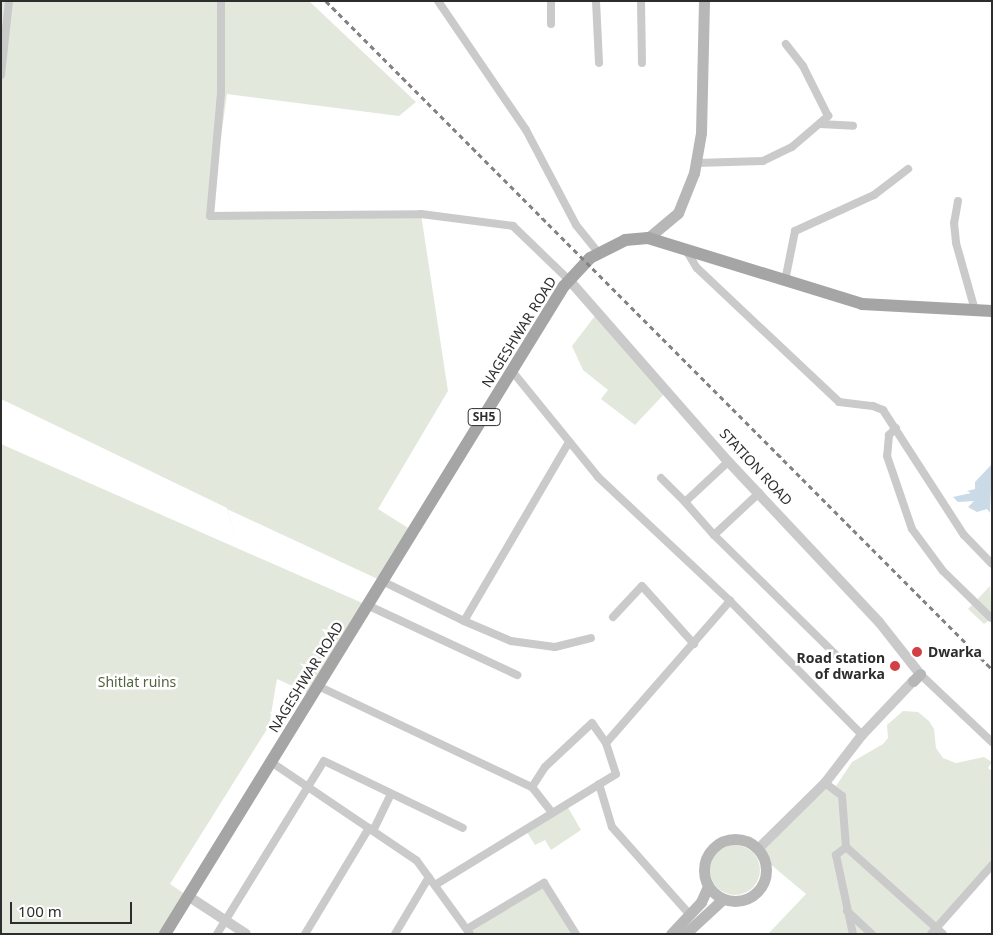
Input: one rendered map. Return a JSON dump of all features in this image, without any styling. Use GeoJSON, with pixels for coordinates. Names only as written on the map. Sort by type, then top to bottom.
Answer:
{"type":"FeatureCollection","features":[{"type":"Feature","properties":{"kind":"main road"},"geometry":{"type":"LineString","coordinates":[[648,238],[678,212],[696,163],[700,133],[704,1]]}},
{"type":"Feature","properties":{"kind":"main road","name":"NAGESHWAR ROAD"},"geometry":{"type":"LineString","coordinates":[[165,934],[512,371],[570,281],[599,253],[625,240],[648,238],[862,304],[992,311]]}},
{"type":"Feature","properties":{"kind":"main road"},"geometry":{"type":"LineString","coordinates":[[671,934],[705,896],[708,886],[704,866],[713,848],[736,840],[758,850],[766,868],[760,888],[744,900],[723,899],[708,886]]}},
{"type":"Feature","properties":{"kind":"main road"},"geometry":{"type":"LineString","coordinates":[[684,934],[723,899]]}},
{"type":"Feature","properties":{"kind":"street"},"geometry":{"type":"LineString","coordinates":[[1,75],[9,1]]}},
{"type":"Feature","properties":{"kind":"street"},"geometry":{"type":"LineString","coordinates":[[220,1],[221,93],[210,216],[421,214],[513,226],[570,281]]}},
{"type":"Feature","properties":{"kind":"street"},"geometry":{"type":"LineString","coordinates":[[438,1],[526,130],[576,225],[599,253]]}},
{"type":"Feature","properties":{"kind":"street"},"geometry":{"type":"LineString","coordinates":[[551,1],[551,24]]}},
{"type":"Feature","properties":{"kind":"street"},"geometry":{"type":"LineString","coordinates":[[596,1],[599,63]]}},
{"type":"Feature","properties":{"kind":"street"},"geometry":{"type":"LineString","coordinates":[[641,1],[642,63]]}},
{"type":"Feature","properties":{"kind":"street"},"geometry":{"type":"LineString","coordinates":[[696,163],[763,161],[792,148],[828,116],[803,66],[786,44]]}},
{"type":"Feature","properties":{"kind":"street"},"geometry":{"type":"LineString","coordinates":[[820,124],[853,126]]}},
{"type":"Feature","properties":{"kind":"street"},"geometry":{"type":"LineString","coordinates":[[785,281],[795,231],[874,195],[908,169]]}},
{"type":"Feature","properties":{"kind":"street"},"geometry":{"type":"LineString","coordinates":[[958,201],[954,222],[956,243],[975,310]]}},
{"type":"Feature","properties":{"kind":"street"},"geometry":{"type":"LineString","coordinates":[[686,250],[697,268],[839,402],[883,410],[964,536],[992,564]]}},
{"type":"Feature","properties":{"kind":"street","name":"STATION ROAD"},"geometry":{"type":"LineString","coordinates":[[570,281],[729,462],[879,622],[916,677]]}},
{"type":"Feature","properties":{"kind":"street"},"geometry":{"type":"LineString","coordinates":[[512,371],[598,477],[730,601],[862,735]]}},
{"type":"Feature","properties":{"kind":"street"},"geometry":{"type":"LineString","coordinates":[[896,428],[888,435],[888,456],[912,529],[943,571],[991,618]]}},
{"type":"Feature","properties":{"kind":"street"},"geometry":{"type":"LineString","coordinates":[[464,620],[569,442]]}},
{"type":"Feature","properties":{"kind":"street"},"geometry":{"type":"LineString","coordinates":[[685,502],[729,462]]}},
{"type":"Feature","properties":{"kind":"street"},"geometry":{"type":"LineString","coordinates":[[661,478],[714,535],[840,658]]}},
{"type":"Feature","properties":{"kind":"street"},"geometry":{"type":"LineString","coordinates":[[714,535],[759,493]]}},
{"type":"Feature","properties":{"kind":"street"},"geometry":{"type":"LineString","coordinates":[[382,581],[511,640],[555,646],[591,638]]}},
{"type":"Feature","properties":{"kind":"street"},"geometry":{"type":"LineString","coordinates":[[614,617],[642,586],[694,644]]}},
{"type":"Feature","properties":{"kind":"street"},"geometry":{"type":"LineString","coordinates":[[606,744],[694,644],[713,617],[730,601]]}},
{"type":"Feature","properties":{"kind":"street"},"geometry":{"type":"LineString","coordinates":[[367,606],[517,675]]}},
{"type":"Feature","properties":{"kind":"street"},"geometry":{"type":"LineString","coordinates":[[758,850],[825,783],[862,735],[916,677],[992,742]]}},
{"type":"Feature","properties":{"kind":"street"},"geometry":{"type":"LineString","coordinates":[[318,686],[532,787],[552,813]]}},
{"type":"Feature","properties":{"kind":"street"},"geometry":{"type":"LineString","coordinates":[[435,885],[616,774],[606,744],[592,723],[545,767],[532,787]]}},
{"type":"Feature","properties":{"kind":"street"},"geometry":{"type":"LineString","coordinates":[[218,934],[324,761],[463,828]]}},
{"type":"Feature","properties":{"kind":"street"},"geometry":{"type":"LineString","coordinates":[[271,762],[309,785],[417,862],[468,931],[544,883],[576,934]]}},
{"type":"Feature","properties":{"kind":"street"},"geometry":{"type":"LineString","coordinates":[[825,783],[842,796],[846,847],[934,931],[943,934]]}},
{"type":"Feature","properties":{"kind":"street"},"geometry":{"type":"LineString","coordinates":[[599,784],[612,827],[690,914]]}},
{"type":"Feature","properties":{"kind":"street"},"geometry":{"type":"LineString","coordinates":[[305,934],[391,794]]}},
{"type":"Feature","properties":{"kind":"street"},"geometry":{"type":"LineString","coordinates":[[846,847],[836,855],[851,932]]}},
{"type":"Feature","properties":{"kind":"street"},"geometry":{"type":"LineString","coordinates":[[934,931],[992,865]]}},
{"type":"Feature","properties":{"kind":"street"},"geometry":{"type":"LineString","coordinates":[[395,934],[429,877]]}},
{"type":"Feature","properties":{"kind":"street"},"geometry":{"type":"LineString","coordinates":[[188,896],[246,934]]}},
{"type":"Feature","properties":{"kind":"street"},"geometry":{"type":"LineString","coordinates":[[847,911],[872,934]]}},
{"type":"Feature","properties":{"kind":"green space"},"geometry":{"type":"Polygon","coordinates":[[[1,1],[309,1],[416,102],[399,116],[227,94],[210,216],[421,214],[448,391],[378,509],[413,531],[382,581],[227,509],[1,399],[1,1]]]}},
{"type":"Feature","properties":{"kind":"green space"},"geometry":{"type":"Polygon","coordinates":[[[598,312],[667,391],[635,425],[601,399],[608,390],[583,370],[572,346],[598,312]]]}},
{"type":"Feature","properties":{"kind":"green space","name":"Shitlat ruins"},"geometry":{"type":"Polygon","coordinates":[[[1,444],[367,605],[312,695],[277,679],[269,726],[170,884],[188,896],[165,934],[1,934],[1,444]]]}},
{"type":"Feature","properties":{"kind":"green space"},"geometry":{"type":"Polygon","coordinates":[[[990,586],[992,618],[984,624],[968,609],[990,586]]]}},
{"type":"Feature","properties":{"kind":"green space"},"geometry":{"type":"Polygon","coordinates":[[[903,711],[918,712],[929,721],[934,729],[936,748],[943,758],[956,763],[984,757],[992,762],[988,768],[992,771],[992,865],[931,934],[768,934],[806,894],[763,858],[758,849],[825,783],[834,789],[852,762],[883,744],[888,738],[887,725],[903,711]]]}},
{"type":"Feature","properties":{"kind":"green space"},"geometry":{"type":"Polygon","coordinates":[[[566,804],[581,830],[551,850],[545,840],[535,845],[525,829],[566,804]]]}},
{"type":"Feature","properties":{"kind":"green space"},"geometry":{"type":"Polygon","coordinates":[[[730,845],[740,845],[753,852],[760,865],[760,875],[753,888],[740,895],[730,895],[721,891],[714,884],[710,875],[710,865],[714,856],[721,849],[730,845]]]}},
{"type":"Feature","properties":{"kind":"green space"},"geometry":{"type":"Polygon","coordinates":[[[544,883],[576,934],[470,934],[467,929],[544,883]]]}},
{"type":"Feature","properties":{"kind":"water"},"geometry":{"type":"Polygon","coordinates":[[[992,464],[990,513],[987,509],[977,512],[968,507],[974,501],[958,502],[953,497],[971,493],[967,491],[975,489],[975,482],[992,464]]]}},
{"type":"Feature","properties":{"kind":"railway"},"geometry":{"type":"LineString","coordinates":[[326,1],[992,669]]}},
{"type":"Feature","properties":{"kind":"place","name":"Dwarka"},"geometry":{"type":"Point","coordinates":[917,652]}},
{"type":"Feature","properties":{"kind":"place","name":"Road station of dwarka"},"geometry":{"type":"Point","coordinates":[895,666]}}]}
